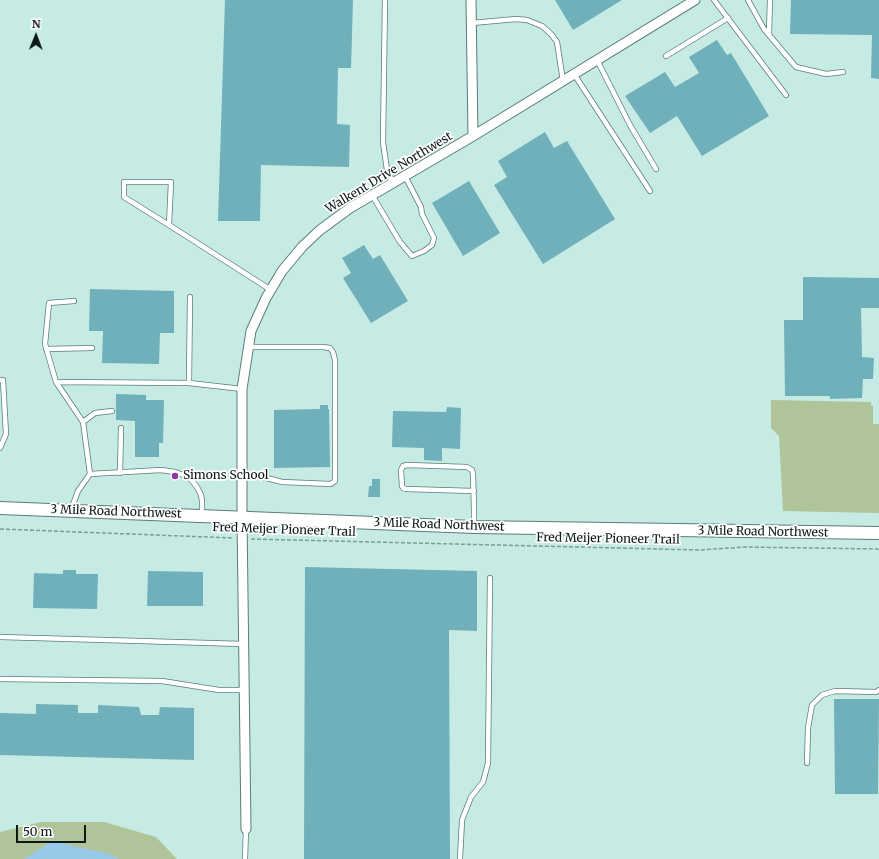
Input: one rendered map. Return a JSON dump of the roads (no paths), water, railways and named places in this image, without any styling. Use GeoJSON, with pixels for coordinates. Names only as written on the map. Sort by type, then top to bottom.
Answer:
{"type":"FeatureCollection","features":[{"type":"Feature","properties":{"kind":"main road","name":"3 Mile Road Northwest"},"geometry":{"type":"LineString","coordinates":[[0,508],[474,527],[879,534]]}},
{"type":"Feature","properties":{"kind":"street"},"geometry":{"type":"LineString","coordinates":[[471,0],[473,136]]}},
{"type":"Feature","properties":{"kind":"street","name":"Walkent Drive Northwest"},"geometry":{"type":"LineString","coordinates":[[246,828],[242,389],[251,330],[266,298],[282,271],[302,247],[320,230],[350,208],[473,136],[695,0]]}},
{"type":"Feature","properties":{"kind":"lane"},"geometry":{"type":"LineString","coordinates":[[385,0],[383,142],[387,170],[393,183]]}},
{"type":"Feature","properties":{"kind":"lane"},"geometry":{"type":"LineString","coordinates":[[714,0],[786,95]]}},
{"type":"Feature","properties":{"kind":"lane"},"geometry":{"type":"LineString","coordinates":[[748,0],[764,29],[796,67],[826,74],[843,72]]}},
{"type":"Feature","properties":{"kind":"lane"},"geometry":{"type":"LineString","coordinates":[[769,35],[770,0]]}},
{"type":"Feature","properties":{"kind":"lane"},"geometry":{"type":"LineString","coordinates":[[666,56],[728,18]]}},
{"type":"Feature","properties":{"kind":"lane"},"geometry":{"type":"LineString","coordinates":[[472,24],[516,19],[527,20],[542,26],[552,34],[557,42],[563,81]]}},
{"type":"Feature","properties":{"kind":"lane"},"geometry":{"type":"LineString","coordinates":[[597,60],[630,125],[656,169]]}},
{"type":"Feature","properties":{"kind":"lane"},"geometry":{"type":"LineString","coordinates":[[574,74],[650,191]]}},
{"type":"Feature","properties":{"kind":"lane"},"geometry":{"type":"LineString","coordinates":[[372,195],[400,242],[412,256],[424,251],[432,245],[434,238],[422,214],[421,207],[405,176]]}},
{"type":"Feature","properties":{"kind":"lane"},"geometry":{"type":"LineString","coordinates":[[169,225],[171,182],[124,182],[124,196],[169,225],[271,290]]}},
{"type":"Feature","properties":{"kind":"lane"},"geometry":{"type":"LineString","coordinates":[[189,383],[190,297]]}},
{"type":"Feature","properties":{"kind":"lane"},"geometry":{"type":"LineString","coordinates":[[71,510],[78,491],[90,474],[83,422],[56,382],[45,344],[49,303],[74,301]]}},
{"type":"Feature","properties":{"kind":"lane"},"geometry":{"type":"LineString","coordinates":[[242,475],[259,476],[282,482],[331,484],[335,481],[335,360],[333,352],[330,348],[323,347],[248,347]]}},
{"type":"Feature","properties":{"kind":"lane"},"geometry":{"type":"LineString","coordinates":[[46,349],[92,348]]}},
{"type":"Feature","properties":{"kind":"lane"},"geometry":{"type":"LineString","coordinates":[[0,380],[3,380],[6,434],[0,448]]}},
{"type":"Feature","properties":{"kind":"lane"},"geometry":{"type":"LineString","coordinates":[[56,382],[189,383],[242,389]]}},
{"type":"Feature","properties":{"kind":"lane"},"geometry":{"type":"LineString","coordinates":[[83,422],[95,413],[112,411]]}},
{"type":"Feature","properties":{"kind":"lane"},"geometry":{"type":"LineString","coordinates":[[120,473],[121,428]]}},
{"type":"Feature","properties":{"kind":"lane"},"geometry":{"type":"LineString","coordinates":[[474,491],[406,490],[402,486],[400,470],[402,466],[407,465],[467,467],[472,470],[474,491],[474,527]]}},
{"type":"Feature","properties":{"kind":"lane"},"geometry":{"type":"LineString","coordinates":[[90,474],[161,470],[175,472],[189,478],[197,487],[202,501],[202,516]]}},
{"type":"Feature","properties":{"kind":"lane"},"geometry":{"type":"LineString","coordinates":[[460,859],[462,820],[471,796],[483,782],[488,763],[490,578]]}},
{"type":"Feature","properties":{"kind":"lane"},"geometry":{"type":"LineString","coordinates":[[0,637],[244,644]]}},
{"type":"Feature","properties":{"kind":"lane"},"geometry":{"type":"LineString","coordinates":[[0,679],[162,681],[219,690],[245,690]]}},
{"type":"Feature","properties":{"kind":"lane"},"geometry":{"type":"LineString","coordinates":[[807,762],[808,728],[812,705],[822,695],[835,691],[876,692],[879,690]]}},
{"type":"Feature","properties":{"kind":"lane"},"geometry":{"type":"LineString","coordinates":[[245,859],[246,828]]}},
{"type":"Feature","properties":{"kind":"water"},"geometry":{"type":"Polygon","coordinates":[[[54,840],[72,846],[107,853],[119,859],[24,859],[54,840]]]}},
{"type":"Feature","properties":{"kind":"place","name":"Simons School"},"geometry":{"type":"Point","coordinates":[175,476]}}]}
